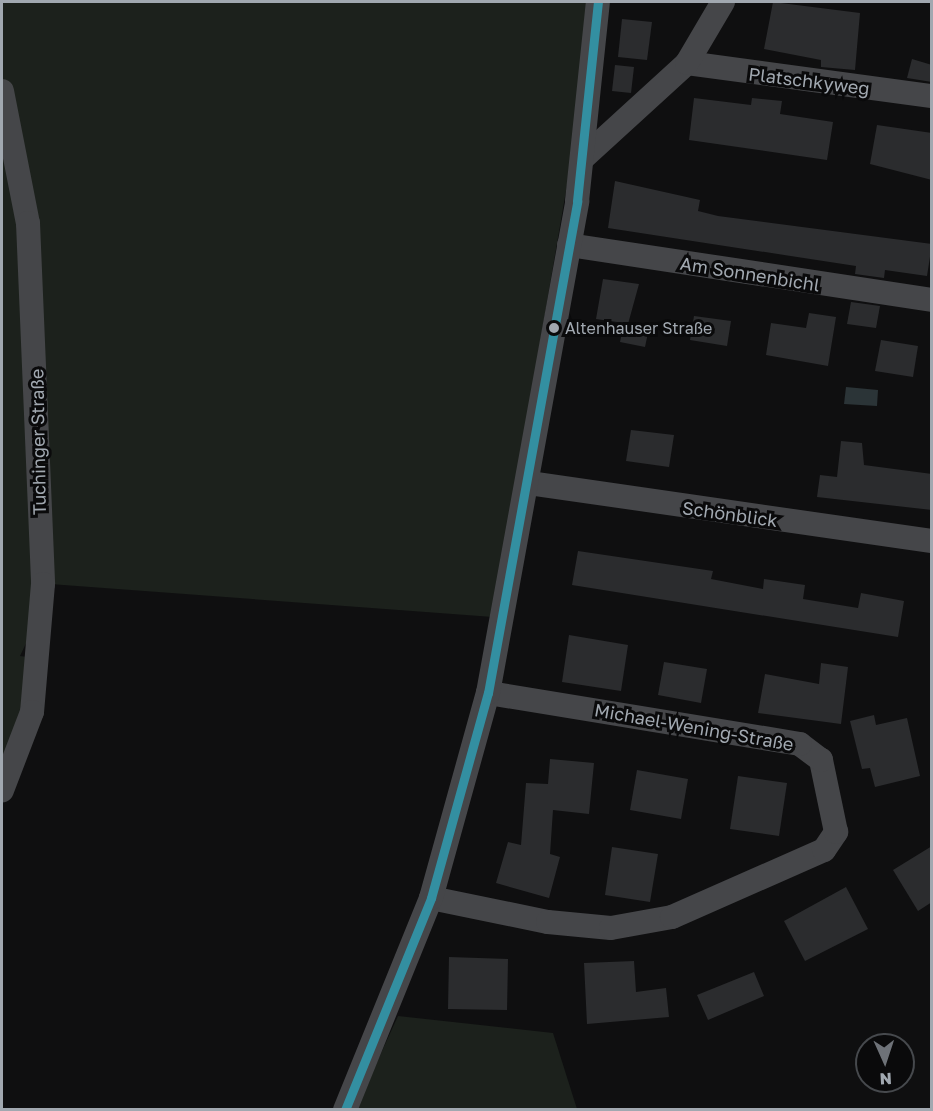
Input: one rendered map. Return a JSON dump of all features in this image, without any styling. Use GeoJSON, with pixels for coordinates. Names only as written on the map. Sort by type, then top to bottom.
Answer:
{"type":"FeatureCollection","features":[{"type":"Feature","properties":{"kind":"street"},"geometry":{"type":"LineString","coordinates":[[345,1110],[431,898],[488,693],[529,483],[569,244],[582,159],[598,2]]}},
{"type":"Feature","properties":{"kind":"street"},"geometry":{"type":"LineString","coordinates":[[582,159],[687,63],[723,2]]}},
{"type":"Feature","properties":{"kind":"street","name":"Platschkyweg"},"geometry":{"type":"LineString","coordinates":[[687,63],[932,96]]}},
{"type":"Feature","properties":{"kind":"street","name":"Tuchinger Straße"},"geometry":{"type":"LineString","coordinates":[[2,91],[16,146],[28,234],[43,584],[32,712],[2,790]]}},
{"type":"Feature","properties":{"kind":"street","name":"Am Sonnenbichl"},"geometry":{"type":"LineString","coordinates":[[569,244],[932,300]]}},
{"type":"Feature","properties":{"kind":"street","name":"Schönblick"},"geometry":{"type":"LineString","coordinates":[[529,483],[932,541]]}},
{"type":"Feature","properties":{"kind":"street","name":"Michael-Wening-Straße"},"geometry":{"type":"LineString","coordinates":[[431,898],[548,922],[611,928],[672,917],[824,850],[836,832],[821,760],[800,744],[488,693]]}},
{"type":"Feature","properties":{"kind":"shaded area"},"geometry":{"type":"Polygon","coordinates":[[[2,2],[587,2],[568,179],[493,617],[50,584],[35,527],[29,637],[20,656],[36,658],[2,776],[2,2]]]}},
{"type":"Feature","properties":{"kind":"shaded area"},"geometry":{"type":"Polygon","coordinates":[[[846,387],[878,390],[877,406],[844,404],[846,387]]]}},
{"type":"Feature","properties":{"kind":"shaded area"},"geometry":{"type":"Polygon","coordinates":[[[398,1016],[553,1033],[577,1109],[355,1110],[398,1016]]]}},
{"type":"Feature","properties":{"kind":"building"},"geometry":{"type":"Polygon","coordinates":[[[773,2],[860,13],[855,70],[821,67],[821,60],[764,49],[773,2]]]}},
{"type":"Feature","properties":{"kind":"building"},"geometry":{"type":"Polygon","coordinates":[[[622,19],[652,22],[647,60],[618,57],[622,19]]]}},
{"type":"Feature","properties":{"kind":"building"},"geometry":{"type":"Polygon","coordinates":[[[912,59],[932,65],[932,82],[907,78],[912,59]]]}},
{"type":"Feature","properties":{"kind":"building"},"geometry":{"type":"Polygon","coordinates":[[[615,65],[634,67],[631,93],[612,91],[615,65]]]}},
{"type":"Feature","properties":{"kind":"building"},"geometry":{"type":"Polygon","coordinates":[[[694,98],[751,105],[752,98],[782,101],[780,114],[833,122],[827,160],[689,140],[694,98]]]}},
{"type":"Feature","properties":{"kind":"building"},"geometry":{"type":"Polygon","coordinates":[[[877,125],[932,133],[932,180],[870,164],[877,125]]]}},
{"type":"Feature","properties":{"kind":"building"},"geometry":{"type":"Polygon","coordinates":[[[615,181],[700,200],[698,211],[718,216],[932,244],[927,276],[885,270],[884,278],[855,274],[856,266],[608,228],[615,181]]]}},
{"type":"Feature","properties":{"kind":"building"},"geometry":{"type":"Polygon","coordinates":[[[603,279],[639,284],[628,324],[649,328],[645,347],[620,342],[624,323],[596,319],[603,279]]]}},
{"type":"Feature","properties":{"kind":"building"},"geometry":{"type":"Polygon","coordinates":[[[851,302],[880,306],[876,328],[847,324],[851,302]]]}},
{"type":"Feature","properties":{"kind":"building"},"geometry":{"type":"Polygon","coordinates":[[[809,313],[836,317],[828,366],[766,355],[771,323],[806,328],[809,313]]]}},
{"type":"Feature","properties":{"kind":"building"},"geometry":{"type":"Polygon","coordinates":[[[694,316],[731,321],[727,346],[690,340],[694,316]]]}},
{"type":"Feature","properties":{"kind":"building"},"geometry":{"type":"Polygon","coordinates":[[[881,340],[918,346],[913,377],[875,371],[881,340]]]}},
{"type":"Feature","properties":{"kind":"building"},"geometry":{"type":"Polygon","coordinates":[[[631,430],[674,435],[669,467],[626,461],[631,430]]]}},
{"type":"Feature","properties":{"kind":"building"},"geometry":{"type":"Polygon","coordinates":[[[841,441],[862,443],[864,465],[932,474],[932,510],[817,497],[820,475],[837,477],[841,441]]]}},
{"type":"Feature","properties":{"kind":"building"},"geometry":{"type":"Polygon","coordinates":[[[578,551],[713,571],[711,579],[763,589],[764,579],[805,585],[803,599],[858,608],[861,593],[904,601],[898,637],[572,585],[578,551]]]}},
{"type":"Feature","properties":{"kind":"building"},"geometry":{"type":"Polygon","coordinates":[[[569,635],[628,645],[621,691],[562,682],[569,635]]]}},
{"type":"Feature","properties":{"kind":"building"},"geometry":{"type":"Polygon","coordinates":[[[664,662],[707,669],[701,703],[658,695],[664,662]]]}},
{"type":"Feature","properties":{"kind":"building"},"geometry":{"type":"Polygon","coordinates":[[[821,663],[848,667],[841,724],[758,713],[765,674],[819,684],[821,663]]]}},
{"type":"Feature","properties":{"kind":"building"},"geometry":{"type":"Polygon","coordinates":[[[874,715],[876,725],[907,718],[920,776],[875,787],[870,768],[862,769],[850,721],[874,715]]]}},
{"type":"Feature","properties":{"kind":"building"},"geometry":{"type":"Polygon","coordinates":[[[550,759],[594,763],[589,814],[553,810],[550,854],[560,857],[549,898],[496,883],[508,842],[521,845],[526,783],[548,784],[550,759]]]}},
{"type":"Feature","properties":{"kind":"building"},"geometry":{"type":"Polygon","coordinates":[[[637,770],[688,779],[681,819],[630,810],[637,770]]]}},
{"type":"Feature","properties":{"kind":"building"},"geometry":{"type":"Polygon","coordinates":[[[738,776],[787,783],[779,836],[730,829],[738,776]]]}},
{"type":"Feature","properties":{"kind":"building"},"geometry":{"type":"Polygon","coordinates":[[[932,846],[932,902],[918,911],[893,870],[932,846]]]}},
{"type":"Feature","properties":{"kind":"building"},"geometry":{"type":"Polygon","coordinates":[[[612,847],[658,854],[650,902],[605,895],[612,847]]]}},
{"type":"Feature","properties":{"kind":"building"},"geometry":{"type":"Polygon","coordinates":[[[846,887],[868,929],[805,961],[784,921],[846,887]]]}},
{"type":"Feature","properties":{"kind":"building"},"geometry":{"type":"Polygon","coordinates":[[[449,957],[508,959],[507,1010],[448,1009],[449,957]]]}},
{"type":"Feature","properties":{"kind":"building"},"geometry":{"type":"Polygon","coordinates":[[[634,961],[636,992],[666,988],[669,1017],[587,1024],[584,963],[634,961]]]}},
{"type":"Feature","properties":{"kind":"building"},"geometry":{"type":"Polygon","coordinates":[[[754,972],[764,996],[708,1020],[697,995],[754,972]]]}},
{"type":"Feature","properties":{"kind":"transit line"},"geometry":{"type":"LineString","coordinates":[[345,1110],[431,898],[488,693],[577,201],[598,2]]}},
{"type":"Feature","properties":{"kind":"place","name":"Altenhauser Straße"},"geometry":{"type":"Point","coordinates":[554,328]}}]}
